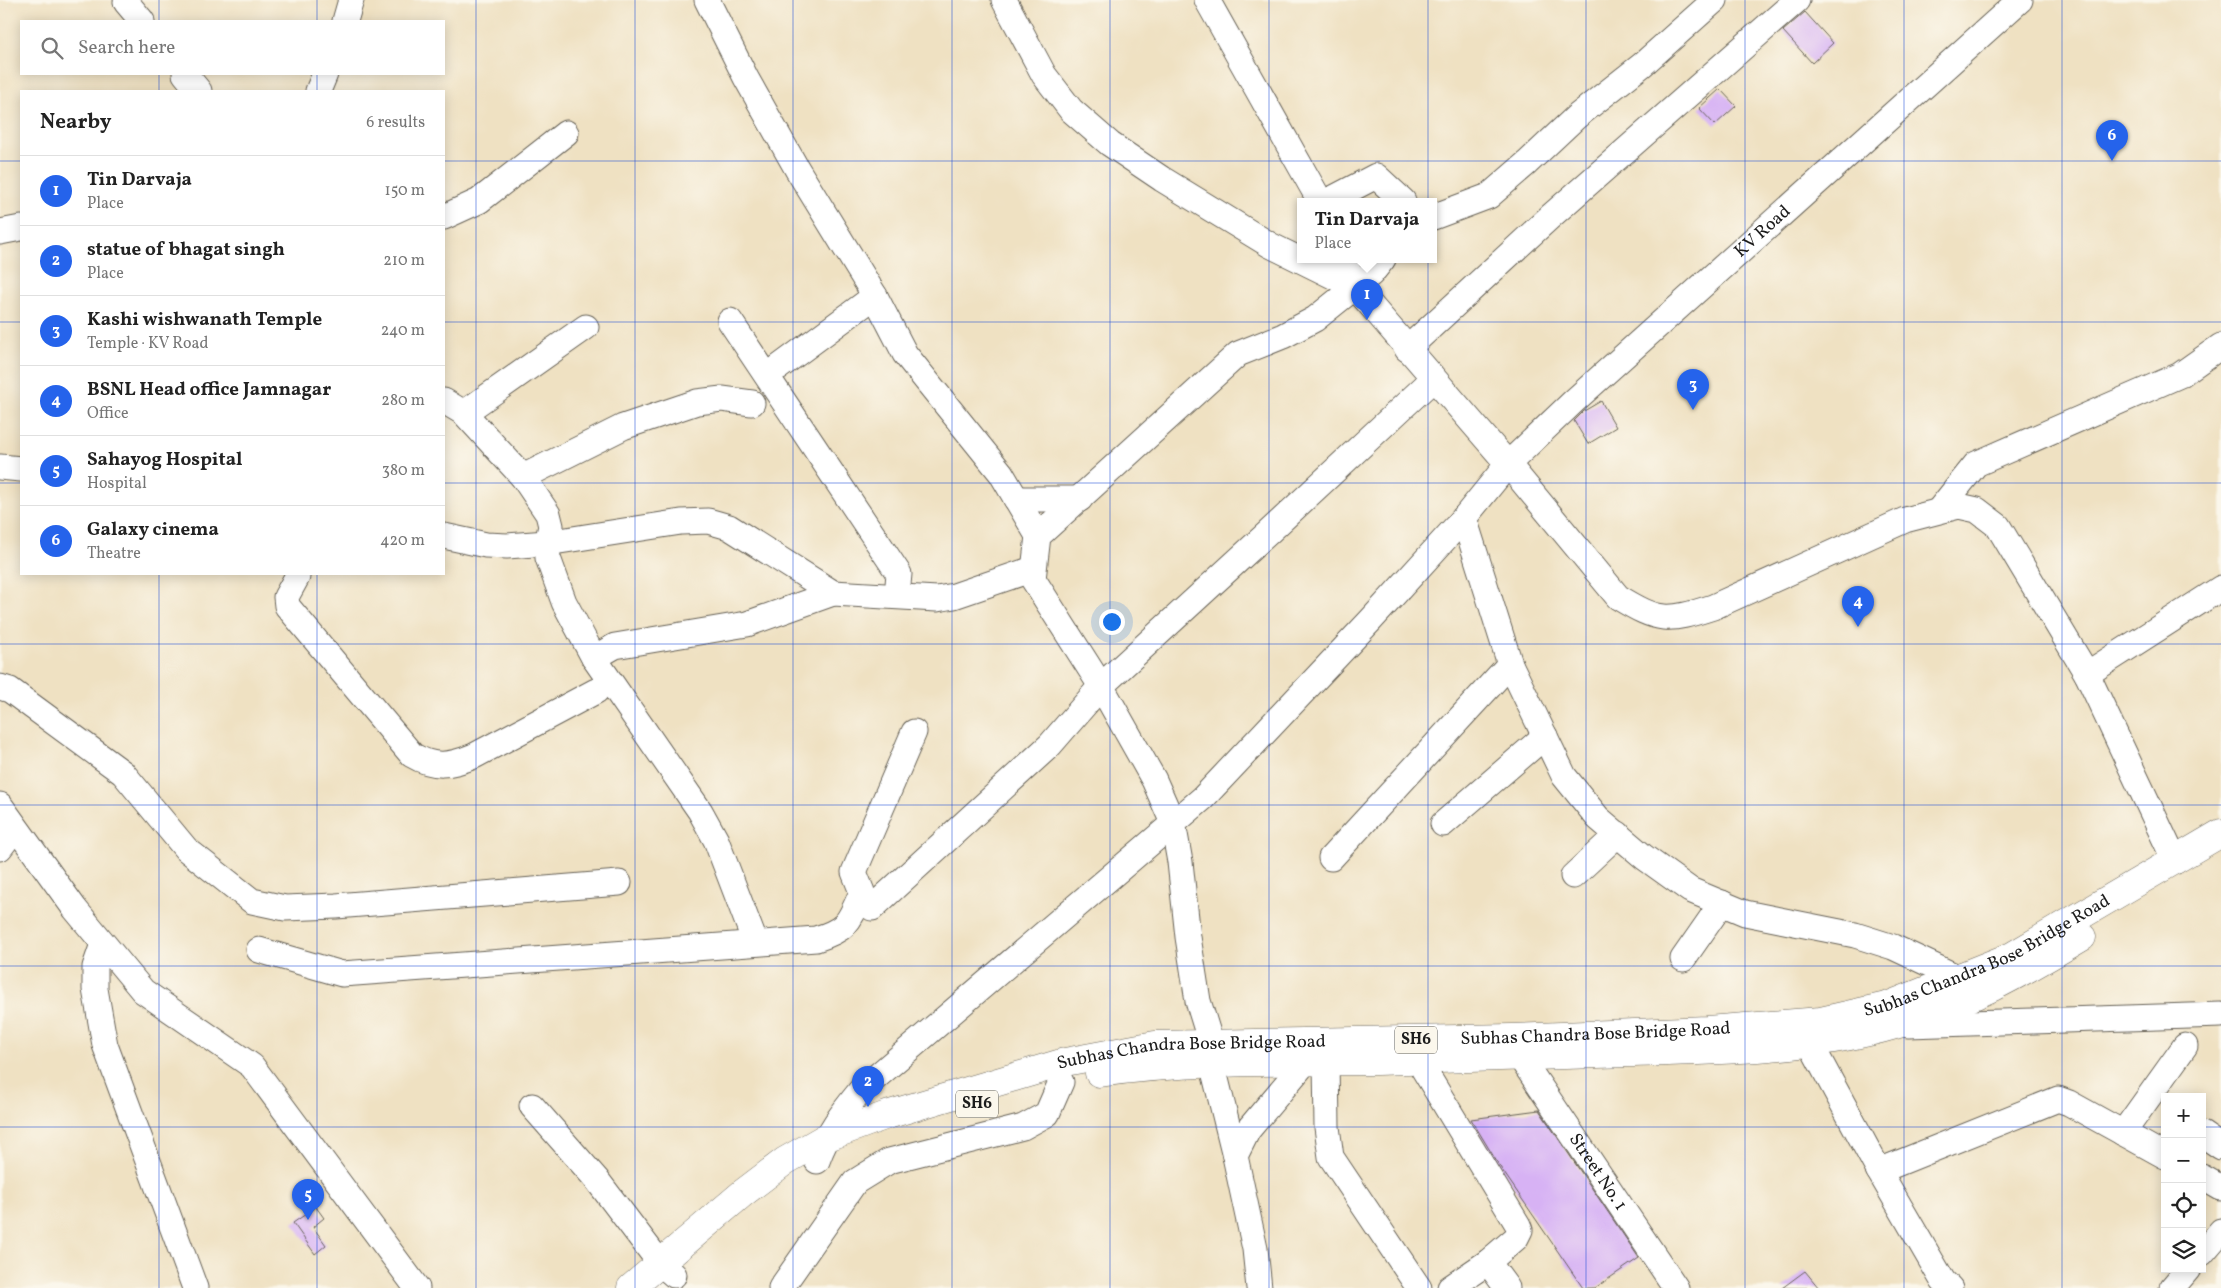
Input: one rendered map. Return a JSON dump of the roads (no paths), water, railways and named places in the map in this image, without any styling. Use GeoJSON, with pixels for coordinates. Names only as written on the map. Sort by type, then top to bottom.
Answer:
{"type":"FeatureCollection","features":[{"type":"Feature","properties":{"kind":"main road","name":"Subhas Chandra Bose Bridge Road"},"geometry":{"type":"LineString","coordinates":[[821,1149],[838,1150],[974,1105],[1061,1082],[1099,1073],[1156,1065],[1211,1053],[1707,1030],[1821,1020],[1887,1006],[2012,956],[2221,833]]}},
{"type":"Feature","properties":{"kind":"main road","name":"Subhas Chandra Bose Bridge Road"},"geometry":{"type":"LineString","coordinates":[[631,1288],[664,1275],[757,1183],[785,1161],[821,1149],[887,1115],[1065,1062],[1156,1045],[1211,1053],[1316,1061],[1697,1052],[1810,1043],[1896,1025],[1963,1002],[2010,980],[2221,854]]}},
{"type":"Feature","properties":{"kind":"street"},"geometry":{"type":"LineString","coordinates":[[345,20],[351,0]]}},
{"type":"Feature","properties":{"kind":"street"},"geometry":{"type":"LineString","coordinates":[[707,0],[746,78],[797,169],[875,296],[905,354],[1000,474],[1038,536],[1033,579],[1101,686],[1154,780],[1173,823],[1180,862],[1188,937],[1198,1001],[1255,1248],[1259,1288]]}},
{"type":"Feature","properties":{"kind":"street"},"geometry":{"type":"LineString","coordinates":[[1004,0],[1044,75],[1071,110],[1110,144],[1162,179],[1270,245],[1297,258]]}},
{"type":"Feature","properties":{"kind":"street"},"geometry":{"type":"LineString","coordinates":[[1207,0],[1318,198]]}},
{"type":"Feature","properties":{"kind":"street"},"geometry":{"type":"LineString","coordinates":[[1437,216],[1489,196],[1576,117],[1642,65],[1715,0]]}},
{"type":"Feature","properties":{"kind":"street"},"geometry":{"type":"LineString","coordinates":[[1407,350],[1551,216],[1797,0]]}},
{"type":"Feature","properties":{"kind":"street","name":"KV Road"},"geometry":{"type":"LineString","coordinates":[[821,1149],[839,1115],[861,1090],[1209,791],[1464,518],[1508,464],[1574,400],[2020,0]]}},
{"type":"Feature","properties":{"kind":"street"},"geometry":{"type":"LineString","coordinates":[[126,2],[141,20]]}},
{"type":"Feature","properties":{"kind":"street"},"geometry":{"type":"LineString","coordinates":[[186,75],[198,90]]}},
{"type":"Feature","properties":{"kind":"street"},"geometry":{"type":"LineString","coordinates":[[318,90],[325,75]]}},
{"type":"Feature","properties":{"kind":"street"},"geometry":{"type":"LineString","coordinates":[[445,217],[479,201],[566,133]]}},
{"type":"Feature","properties":{"kind":"street"},"geometry":{"type":"LineString","coordinates":[[1334,198],[1376,176],[1400,198]]}},
{"type":"Feature","properties":{"kind":"street"},"geometry":{"type":"LineString","coordinates":[[0,232],[20,228]]}},
{"type":"Feature","properties":{"kind":"street"},"geometry":{"type":"LineString","coordinates":[[1306,263],[1355,287]]}},
{"type":"Feature","properties":{"kind":"street"},"geometry":{"type":"LineString","coordinates":[[1346,263],[1355,287],[1407,350],[1508,464],[1618,597],[1642,612],[1664,618],[1689,615],[1713,607],[1905,520],[1959,506],[1977,510],[1998,526],[2087,674],[2175,861]]}},
{"type":"Feature","properties":{"kind":"street"},"geometry":{"type":"LineString","coordinates":[[1038,536],[1238,354],[1283,336],[1315,319],[1371,274],[1380,263]]}},
{"type":"Feature","properties":{"kind":"street"},"geometry":{"type":"LineString","coordinates":[[722,399],[772,370],[875,296]]}},
{"type":"Feature","properties":{"kind":"street"},"geometry":{"type":"LineString","coordinates":[[730,321],[772,370],[899,574],[897,596]]}},
{"type":"Feature","properties":{"kind":"street"},"geometry":{"type":"LineString","coordinates":[[586,327],[454,407],[524,477],[551,520],[552,526],[547,543],[552,572],[564,602],[594,658],[700,811],[716,840],[755,942]]}},
{"type":"Feature","properties":{"kind":"street"},"geometry":{"type":"LineString","coordinates":[[1939,510],[1976,464],[2180,375],[2221,346]]}},
{"type":"Feature","properties":{"kind":"street"},"geometry":{"type":"LineString","coordinates":[[872,908],[1050,745],[1101,686],[1433,378]]}},
{"type":"Feature","properties":{"kind":"street"},"geometry":{"type":"LineString","coordinates":[[524,477],[623,427],[697,402],[722,399],[752,403]]}},
{"type":"Feature","properties":{"kind":"street"},"geometry":{"type":"LineString","coordinates":[[0,467],[20,469]]}},
{"type":"Feature","properties":{"kind":"street"},"geometry":{"type":"LineString","coordinates":[[1016,499],[1080,499]]}},
{"type":"Feature","properties":{"kind":"street"},"geometry":{"type":"LineString","coordinates":[[1464,518],[1510,664],[1564,776],[1598,818],[1644,856],[1690,890],[1745,913],[1862,937],[1893,947],[1959,978]]}},
{"type":"Feature","properties":{"kind":"street"},"geometry":{"type":"LineString","coordinates":[[445,536],[486,545],[508,546],[547,543],[682,522],[708,521],[729,527],[833,593]]}},
{"type":"Feature","properties":{"kind":"street"},"geometry":{"type":"LineString","coordinates":[[594,658],[615,646],[747,624],[833,593],[945,598],[1033,569]]}},
{"type":"Feature","properties":{"kind":"street"},"geometry":{"type":"LineString","coordinates":[[297,575],[285,600],[288,609],[352,682],[412,755],[424,762],[433,765],[460,762],[596,691]]}},
{"type":"Feature","properties":{"kind":"street"},"geometry":{"type":"LineString","coordinates":[[2087,674],[2221,588]]}},
{"type":"Feature","properties":{"kind":"street"},"geometry":{"type":"LineString","coordinates":[[1331,858],[1510,664]]}},
{"type":"Feature","properties":{"kind":"street"},"geometry":{"type":"LineString","coordinates":[[0,687],[10,690],[123,773],[186,849],[252,901],[286,908],[336,906],[619,883]]}},
{"type":"Feature","properties":{"kind":"street"},"geometry":{"type":"LineString","coordinates":[[259,950],[342,974],[755,942],[816,939],[833,933],[849,922],[862,892],[854,872],[914,732]]}},
{"type":"Feature","properties":{"kind":"street"},"geometry":{"type":"LineString","coordinates":[[1443,824],[1545,736]]}},
{"type":"Feature","properties":{"kind":"street"},"geometry":{"type":"LineString","coordinates":[[0,805],[75,909],[143,991],[252,1066],[417,1288]]}},
{"type":"Feature","properties":{"kind":"street"},"geometry":{"type":"LineString","coordinates":[[0,848],[15,828]]}},
{"type":"Feature","properties":{"kind":"street"},"geometry":{"type":"LineString","coordinates":[[1573,876],[1618,834]]}},
{"type":"Feature","properties":{"kind":"street"},"geometry":{"type":"LineString","coordinates":[[1683,959],[1722,903]]}},
{"type":"Feature","properties":{"kind":"street"},"geometry":{"type":"LineString","coordinates":[[104,944],[96,968],[96,989],[105,1045],[195,1288]]}},
{"type":"Feature","properties":{"kind":"street"},"geometry":{"type":"LineString","coordinates":[[1855,1013],[1896,1025],[2221,1015]]}},
{"type":"Feature","properties":{"kind":"street"},"geometry":{"type":"LineString","coordinates":[[1810,1043],[1879,1171],[1943,1281],[1950,1288]]}},
{"type":"Feature","properties":{"kind":"street"},"geometry":{"type":"LineString","coordinates":[[2123,1133],[2157,1103],[2185,1046]]}},
{"type":"Feature","properties":{"kind":"street","name":"Street No. 1"},"geometry":{"type":"LineString","coordinates":[[1520,1057],[1676,1288]]}},
{"type":"Feature","properties":{"kind":"street"},"geometry":{"type":"LineString","coordinates":[[1418,1060],[1520,1230],[1516,1238],[1488,1262],[1450,1288]]}},
{"type":"Feature","properties":{"kind":"street"},"geometry":{"type":"LineString","coordinates":[[1235,1156],[1248,1130],[1316,1061]]}},
{"type":"Feature","properties":{"kind":"street"},"geometry":{"type":"LineString","coordinates":[[1316,1061],[1331,1157],[1420,1288]]}},
{"type":"Feature","properties":{"kind":"street"},"geometry":{"type":"LineString","coordinates":[[780,1288],[855,1182],[889,1160],[1023,1127],[1046,1114],[1061,1082]]}},
{"type":"Feature","properties":{"kind":"street"},"geometry":{"type":"LineString","coordinates":[[1879,1171],[2058,1099],[2069,1103],[2161,1154]]}},
{"type":"Feature","properties":{"kind":"street"},"geometry":{"type":"LineString","coordinates":[[532,1106],[597,1180],[664,1275]]}},
{"type":"Feature","properties":{"kind":"street"},"geometry":{"type":"LineString","coordinates":[[2206,1137],[2221,1148]]}},
{"type":"Feature","properties":{"kind":"street"},"geometry":{"type":"LineString","coordinates":[[2206,1179],[2221,1188]]}},
{"type":"Feature","properties":{"kind":"street"},"geometry":{"type":"LineString","coordinates":[[2206,1248],[2221,1231]]}},
{"type":"Feature","properties":{"kind":"street"},"geometry":{"type":"LineString","coordinates":[[1488,1262],[1507,1288]]}},
{"type":"Feature","properties":{"kind":"street"},"geometry":{"type":"LineString","coordinates":[[2172,1288],[2185,1273]]}},
{"type":"Feature","properties":{"kind":"place","name":"Galaxy cinema"},"geometry":{"type":"Point","coordinates":[2112,161]}},
{"type":"Feature","properties":{"kind":"place","name":"Tin Darvaja"},"geometry":{"type":"Point","coordinates":[1367,320]}},
{"type":"Feature","properties":{"kind":"place","name":"Kashi wishwanath Temple"},"geometry":{"type":"Point","coordinates":[1693,410]}},
{"type":"Feature","properties":{"kind":"place","name":"BSNL Head office Jamnagar"},"geometry":{"type":"Point","coordinates":[1858,627]}},
{"type":"Feature","properties":{"kind":"place","name":"statue of bhagat singh"},"geometry":{"type":"Point","coordinates":[868,1107]}},
{"type":"Feature","properties":{"kind":"place","name":"Sahayog Hospital"},"geometry":{"type":"Point","coordinates":[308,1220]}}]}
